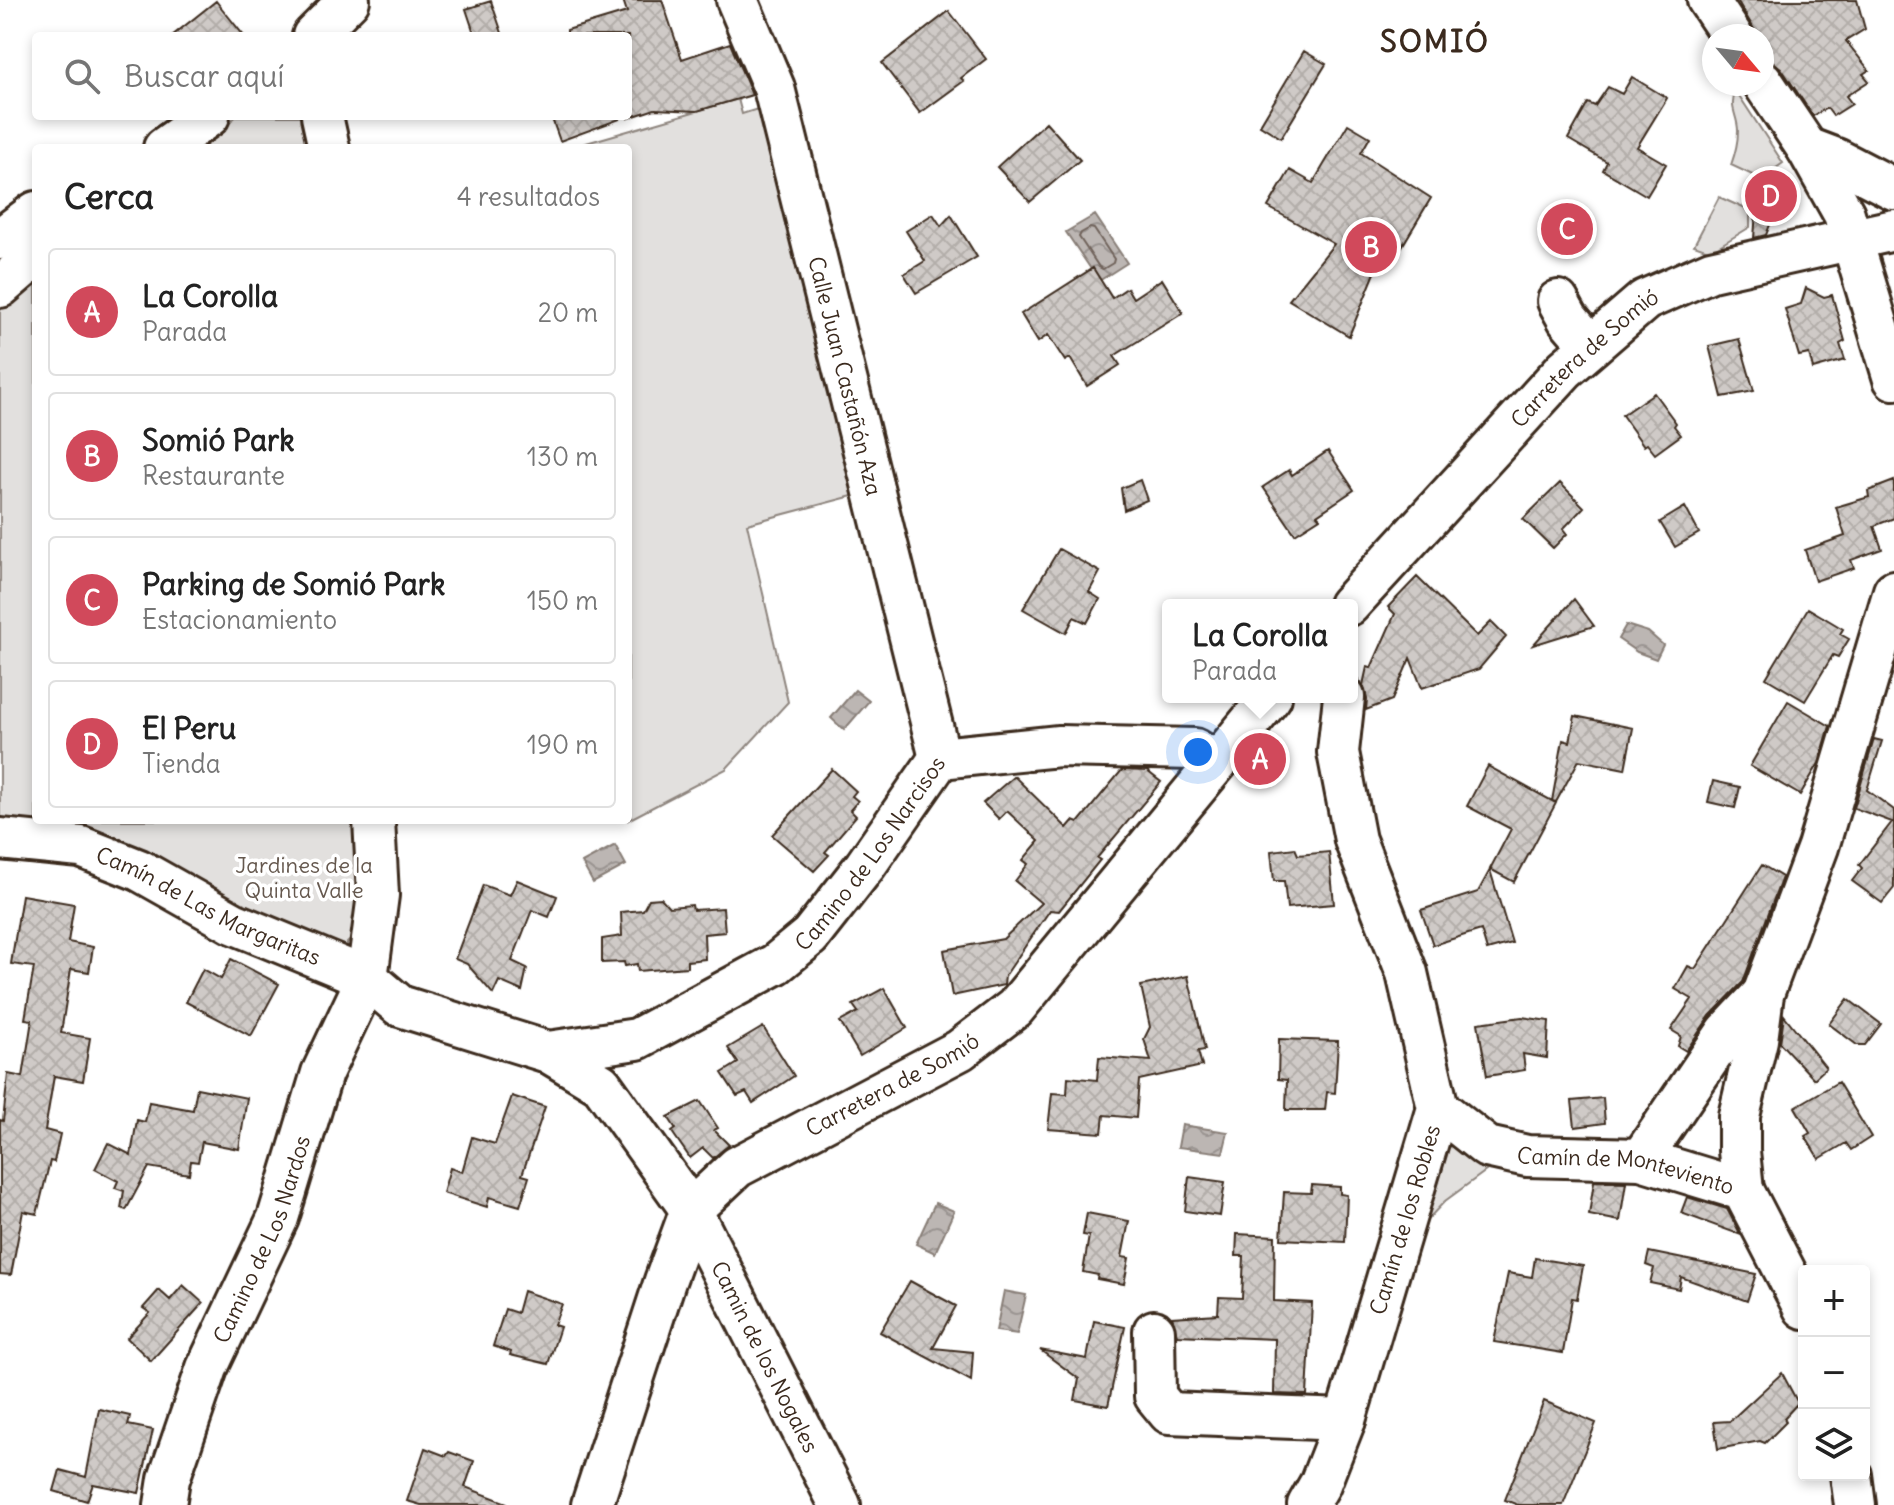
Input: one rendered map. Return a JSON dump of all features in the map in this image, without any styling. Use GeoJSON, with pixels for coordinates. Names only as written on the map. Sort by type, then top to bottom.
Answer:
{"type":"FeatureCollection","features":[{"type":"Feature","properties":{"kind":"street"},"geometry":{"type":"LineString","coordinates":[[317,32],[349,0]]}},
{"type":"Feature","properties":{"kind":"street","name":"Calle Juan Castañón Aza"},"geometry":{"type":"LineString","coordinates":[[737,0],[774,88],[940,758]]}},
{"type":"Feature","properties":{"kind":"street"},"geometry":{"type":"LineString","coordinates":[[1708,0],[1724,24]]}},
{"type":"Feature","properties":{"kind":"street"},"geometry":{"type":"LineString","coordinates":[[1772,96],[1807,148],[1844,214],[1894,379]]}},
{"type":"Feature","properties":{"kind":"street"},"geometry":{"type":"LineString","coordinates":[[170,144],[203,120]]}},
{"type":"Feature","properties":{"kind":"street"},"geometry":{"type":"LineString","coordinates":[[323,120],[328,144]]}},
{"type":"Feature","properties":{"kind":"street"},"geometry":{"type":"LineString","coordinates":[[1807,148],[1836,159],[1894,189]]}},
{"type":"Feature","properties":{"kind":"street"},"geometry":{"type":"LineString","coordinates":[[0,239],[32,215]]}},
{"type":"Feature","properties":{"kind":"street","name":"Carretera de Somió"},"geometry":{"type":"LineString","coordinates":[[1354,599],[1565,369],[1645,300],[1711,271],[1894,230]]}},
{"type":"Feature","properties":{"kind":"street"},"geometry":{"type":"LineString","coordinates":[[0,287],[32,259]]}},
{"type":"Feature","properties":{"kind":"street"},"geometry":{"type":"LineString","coordinates":[[1558,301],[1568,319],[1591,346]]}},
{"type":"Feature","properties":{"kind":"street"},"geometry":{"type":"LineString","coordinates":[[1743,1190],[1739,1116],[1757,1040],[1763,994],[1818,847],[1894,591]]}},
{"type":"Feature","properties":{"kind":"street","name":"Carretera de Somió"},"geometry":{"type":"LineString","coordinates":[[592,1505],[691,1210],[737,1167],[960,1050],[1015,1008],[1266,703]]}},
{"type":"Feature","properties":{"kind":"street","name":"Camín de los Robles"},"geometry":{"type":"LineString","coordinates":[[1322,1498],[1438,1108],[1407,973],[1355,840],[1338,752],[1343,703]]}},
{"type":"Feature","properties":{"kind":"street","name":"Camino de Los Narcisos"},"geometry":{"type":"LineString","coordinates":[[548,1052],[637,1039],[776,964],[810,936],[865,866],[940,758],[1074,746],[1195,749],[1216,762]]}},
{"type":"Feature","properties":{"kind":"street","name":"Camino de Los Nardos"},"geometry":{"type":"LineString","coordinates":[[165,1505],[169,1479],[207,1368],[278,1218],[322,1073],[367,978],[378,895],[374,824]]}},
{"type":"Feature","properties":{"kind":"street","name":"Camín de Las Margaritas"},"geometry":{"type":"LineString","coordinates":[[0,839],[81,847],[139,870],[233,923],[367,978],[400,1006],[548,1052]]}},
{"type":"Feature","properties":{"kind":"street"},"geometry":{"type":"LineString","coordinates":[[1641,1159],[1727,1032],[1763,994]]}},
{"type":"Feature","properties":{"kind":"street"},"geometry":{"type":"LineString","coordinates":[[634,1127],[628,1091],[637,1039]]}},
{"type":"Feature","properties":{"kind":"street","name":"Camin de los Nogales"},"geometry":{"type":"LineString","coordinates":[[548,1052],[601,1084],[691,1210],[840,1505]]}},
{"type":"Feature","properties":{"kind":"street","name":"Camín de Monteviento"},"geometry":{"type":"LineString","coordinates":[[1438,1108],[1487,1147],[1527,1156],[1641,1159],[1743,1190],[1798,1296]]}},
{"type":"Feature","properties":{"kind":"street"},"geometry":{"type":"LineString","coordinates":[[1154,1331],[1155,1396],[1169,1413],[1345,1420]]}},
{"type":"Feature","properties":{"kind":"street"},"geometry":{"type":"LineString","coordinates":[[1852,1481],[1855,1505]]}},
{"type":"Feature","properties":{"kind":"green space"},"geometry":{"type":"Polygon","coordinates":[[[1739,96],[1783,163],[1761,179],[1731,165],[1738,135],[1734,97],[1739,96]]]}},
{"type":"Feature","properties":{"kind":"green space"},"geometry":{"type":"Polygon","coordinates":[[[738,99],[742,114],[764,107],[860,494],[747,524],[788,702],[726,769],[632,818],[632,144],[583,144],[738,99]]]}},
{"type":"Feature","properties":{"kind":"green space"},"geometry":{"type":"Polygon","coordinates":[[[232,120],[305,120],[309,144],[200,144],[232,120]]]}},
{"type":"Feature","properties":{"kind":"green space"},"geometry":{"type":"Polygon","coordinates":[[[1719,197],[1750,211],[1750,227],[1711,251],[1694,245],[1719,197]]]}},
{"type":"Feature","properties":{"kind":"green space","name":"Jardines de la Quinta Valle"},"geometry":{"type":"Polygon","coordinates":[[[32,272],[32,824],[363,824],[362,930],[347,943],[348,951],[0,821],[0,300],[32,272]]]}},
{"type":"Feature","properties":{"kind":"green space"},"geometry":{"type":"Polygon","coordinates":[[[1442,1127],[1494,1165],[1445,1201],[1412,1236],[1442,1127]]]}},
{"type":"Feature","properties":{"kind":"water"},"geometry":{"type":"Polygon","coordinates":[[[1095,215],[1127,263],[1099,281],[1066,232],[1095,215]]]}},
{"type":"Feature","properties":{"kind":"water"},"geometry":{"type":"Polygon","coordinates":[[[1626,625],[1648,632],[1663,645],[1656,659],[1637,652],[1618,639],[1626,625]]]}},
{"type":"Feature","properties":{"kind":"water"},"geometry":{"type":"Polygon","coordinates":[[[855,690],[869,701],[844,730],[831,718],[855,690]]]}},
{"type":"Feature","properties":{"kind":"water"},"geometry":{"type":"Polygon","coordinates":[[[615,845],[626,865],[593,883],[582,863],[615,845]]]}},
{"type":"Feature","properties":{"kind":"water"},"geometry":{"type":"Polygon","coordinates":[[[1182,1125],[1228,1132],[1223,1153],[1178,1147],[1182,1125]]]}},
{"type":"Feature","properties":{"kind":"water"},"geometry":{"type":"Polygon","coordinates":[[[935,1203],[954,1211],[935,1253],[916,1244],[935,1203]]]}},
{"type":"Feature","properties":{"kind":"water"},"geometry":{"type":"Polygon","coordinates":[[[1004,1291],[1026,1295],[1017,1334],[996,1331],[1004,1291]]]}},
{"type":"Feature","properties":{"kind":"building"},"geometry":{"type":"Polygon","coordinates":[[[623,0],[662,0],[682,59],[730,43],[752,95],[697,111],[655,109],[632,117],[632,32],[567,32],[627,12],[623,0]]]}},
{"type":"Feature","properties":{"kind":"building"},"geometry":{"type":"Polygon","coordinates":[[[1737,0],[1857,0],[1865,29],[1846,41],[1869,70],[1863,74],[1869,81],[1846,96],[1852,104],[1833,116],[1827,108],[1813,116],[1781,68],[1774,63],[1774,24],[1751,24],[1737,0]]]}},
{"type":"Feature","properties":{"kind":"building"},"geometry":{"type":"Polygon","coordinates":[[[216,1],[241,32],[177,32],[216,1]]]}},
{"type":"Feature","properties":{"kind":"building"},"geometry":{"type":"Polygon","coordinates":[[[491,1],[502,32],[474,32],[466,9],[491,1]]]}},
{"type":"Feature","properties":{"kind":"building"},"geometry":{"type":"Polygon","coordinates":[[[949,11],[986,59],[961,78],[964,81],[920,113],[882,63],[949,11]]]}},
{"type":"Feature","properties":{"kind":"building"},"geometry":{"type":"Polygon","coordinates":[[[1304,51],[1326,64],[1281,138],[1260,125],[1304,51]]]}},
{"type":"Feature","properties":{"kind":"building"},"geometry":{"type":"Polygon","coordinates":[[[1632,77],[1667,98],[1637,147],[1666,164],[1647,196],[1603,170],[1607,162],[1568,139],[1588,103],[1595,106],[1608,87],[1622,94],[1632,77]]]}},
{"type":"Feature","properties":{"kind":"building"},"geometry":{"type":"Polygon","coordinates":[[[552,120],[617,120],[560,141],[552,120]]]}},
{"type":"Feature","properties":{"kind":"building"},"geometry":{"type":"Polygon","coordinates":[[[1046,122],[1080,160],[1030,202],[997,167],[1046,122]]]}},
{"type":"Feature","properties":{"kind":"building"},"geometry":{"type":"Polygon","coordinates":[[[1348,124],[1370,137],[1361,153],[1431,198],[1395,258],[1384,251],[1349,336],[1289,300],[1334,244],[1268,207],[1290,170],[1313,183],[1348,124]]]}},
{"type":"Feature","properties":{"kind":"building"},"geometry":{"type":"Polygon","coordinates":[[[1775,171],[1787,192],[1780,199],[1766,235],[1754,238],[1757,199],[1761,188],[1775,171]]]}},
{"type":"Feature","properties":{"kind":"building"},"geometry":{"type":"Polygon","coordinates":[[[933,214],[941,226],[951,215],[977,257],[916,293],[904,274],[925,261],[906,231],[933,214]]]}},
{"type":"Feature","properties":{"kind":"building"},"geometry":{"type":"Polygon","coordinates":[[[1093,268],[1112,298],[1127,288],[1133,298],[1162,279],[1183,313],[1114,356],[1120,365],[1087,386],[1070,358],[1065,361],[1048,335],[1038,342],[1021,314],[1093,268]]]}},
{"type":"Feature","properties":{"kind":"building"},"geometry":{"type":"Polygon","coordinates":[[[1806,288],[1824,297],[1832,295],[1845,341],[1840,344],[1845,360],[1813,369],[1809,354],[1799,356],[1785,309],[1801,304],[1806,288]]]}},
{"type":"Feature","properties":{"kind":"building"},"geometry":{"type":"Polygon","coordinates":[[[1739,339],[1754,391],[1722,397],[1709,346],[1739,339]]]}},
{"type":"Feature","properties":{"kind":"building"},"geometry":{"type":"Polygon","coordinates":[[[1654,393],[1681,435],[1655,454],[1647,444],[1644,446],[1622,415],[1654,393]]]}},
{"type":"Feature","properties":{"kind":"building"},"geometry":{"type":"Polygon","coordinates":[[[1328,451],[1354,490],[1295,534],[1263,487],[1289,470],[1292,475],[1328,451]]]}},
{"type":"Feature","properties":{"kind":"building"},"geometry":{"type":"Polygon","coordinates":[[[1140,480],[1147,500],[1124,510],[1121,488],[1140,480]]]}},
{"type":"Feature","properties":{"kind":"building"},"geometry":{"type":"Polygon","coordinates":[[[1894,481],[1894,518],[1874,526],[1882,549],[1851,560],[1854,568],[1815,581],[1805,550],[1845,536],[1836,507],[1869,497],[1868,491],[1894,481]]]}},
{"type":"Feature","properties":{"kind":"building"},"geometry":{"type":"Polygon","coordinates":[[[1560,483],[1584,507],[1563,529],[1567,534],[1553,548],[1523,519],[1560,483]]]}},
{"type":"Feature","properties":{"kind":"building"},"geometry":{"type":"Polygon","coordinates":[[[1685,507],[1699,533],[1675,547],[1660,522],[1685,507]]]}},
{"type":"Feature","properties":{"kind":"building"},"geometry":{"type":"Polygon","coordinates":[[[1059,549],[1100,572],[1089,592],[1100,599],[1087,623],[1074,617],[1066,633],[1023,609],[1059,549]]]}},
{"type":"Feature","properties":{"kind":"building"},"geometry":{"type":"Polygon","coordinates":[[[1417,577],[1477,636],[1491,622],[1506,637],[1479,669],[1422,688],[1410,658],[1392,700],[1366,710],[1363,685],[1367,667],[1371,668],[1395,614],[1388,607],[1417,577]]]}},
{"type":"Feature","properties":{"kind":"building"},"geometry":{"type":"Polygon","coordinates":[[[1574,599],[1594,626],[1533,645],[1574,599]]]}},
{"type":"Feature","properties":{"kind":"building"},"geometry":{"type":"Polygon","coordinates":[[[1808,608],[1843,629],[1840,634],[1849,639],[1838,657],[1833,655],[1805,701],[1766,678],[1808,608]]]}},
{"type":"Feature","properties":{"kind":"building"},"geometry":{"type":"Polygon","coordinates":[[[1788,701],[1830,726],[1819,763],[1800,795],[1750,766],[1788,701]]]}},
{"type":"Feature","properties":{"kind":"building"},"geometry":{"type":"Polygon","coordinates":[[[1575,716],[1633,728],[1625,769],[1579,760],[1556,802],[1552,801],[1563,740],[1570,742],[1575,716]]]}},
{"type":"Feature","properties":{"kind":"building"},"geometry":{"type":"Polygon","coordinates":[[[1874,739],[1882,741],[1867,790],[1894,810],[1894,888],[1882,903],[1852,881],[1862,868],[1859,865],[1892,822],[1854,808],[1874,739]]]}},
{"type":"Feature","properties":{"kind":"building"},"geometry":{"type":"Polygon","coordinates":[[[1488,766],[1556,803],[1514,882],[1490,869],[1511,829],[1467,806],[1488,766]]]}},
{"type":"Feature","properties":{"kind":"building"},"geometry":{"type":"Polygon","coordinates":[[[832,769],[856,791],[852,796],[858,801],[850,810],[856,816],[825,852],[829,855],[814,871],[772,835],[832,769]]]}},
{"type":"Feature","properties":{"kind":"building"},"geometry":{"type":"Polygon","coordinates":[[[1122,770],[1147,771],[1161,782],[1097,858],[1100,860],[1059,911],[1050,910],[1005,976],[1004,985],[952,996],[944,950],[1003,939],[1041,903],[1015,881],[1028,864],[1023,860],[1039,841],[1007,811],[999,819],[983,803],[1014,776],[1067,828],[1073,821],[1078,823],[1122,770]]]}},
{"type":"Feature","properties":{"kind":"building"},"geometry":{"type":"Polygon","coordinates":[[[1713,781],[1740,787],[1735,808],[1708,802],[1713,781]]]}},
{"type":"Feature","properties":{"kind":"building"},"geometry":{"type":"Polygon","coordinates":[[[1295,848],[1298,855],[1329,852],[1334,904],[1287,908],[1284,881],[1274,881],[1271,851],[1295,848]]]}},
{"type":"Feature","properties":{"kind":"building"},"geometry":{"type":"Polygon","coordinates":[[[1762,865],[1782,877],[1743,982],[1710,1016],[1686,1051],[1678,1046],[1681,1036],[1671,1030],[1692,999],[1675,989],[1688,966],[1695,969],[1762,865]]]}},
{"type":"Feature","properties":{"kind":"building"},"geometry":{"type":"Polygon","coordinates":[[[1490,870],[1512,943],[1487,950],[1481,930],[1433,945],[1421,910],[1478,892],[1490,870]]]}},
{"type":"Feature","properties":{"kind":"building"},"geometry":{"type":"Polygon","coordinates":[[[517,880],[557,896],[549,917],[532,910],[512,961],[527,968],[522,991],[499,981],[493,994],[467,964],[455,959],[483,885],[510,895],[517,880]]]}},
{"type":"Feature","properties":{"kind":"building"},"geometry":{"type":"Polygon","coordinates":[[[22,895],[74,904],[68,942],[93,947],[89,972],[71,969],[61,1033],[90,1038],[83,1081],[54,1076],[45,1130],[60,1134],[54,1162],[50,1161],[37,1214],[23,1211],[11,1275],[0,1274],[0,1120],[3,1121],[8,1074],[23,1077],[32,1020],[25,1019],[34,967],[11,964],[22,895]]]}},
{"type":"Feature","properties":{"kind":"building"},"geometry":{"type":"Polygon","coordinates":[[[661,898],[669,907],[692,905],[693,910],[723,908],[725,932],[704,934],[705,959],[687,961],[687,967],[638,971],[637,964],[602,963],[602,939],[622,936],[621,912],[643,910],[649,899],[661,898]]]}},
{"type":"Feature","properties":{"kind":"building"},"geometry":{"type":"Polygon","coordinates":[[[231,959],[279,984],[251,1036],[186,1002],[203,969],[221,979],[231,959]]]}},
{"type":"Feature","properties":{"kind":"building"},"geometry":{"type":"Polygon","coordinates":[[[1188,976],[1205,1050],[1198,1051],[1202,1066],[1139,1080],[1136,1118],[1104,1115],[1102,1133],[1048,1129],[1052,1093],[1067,1094],[1068,1077],[1097,1080],[1099,1057],[1151,1061],[1144,1039],[1150,1027],[1141,986],[1188,976]]]}},
{"type":"Feature","properties":{"kind":"building"},"geometry":{"type":"Polygon","coordinates":[[[884,988],[907,1028],[860,1056],[840,1022],[858,1012],[853,1005],[884,988]]]}},
{"type":"Feature","properties":{"kind":"building"},"geometry":{"type":"Polygon","coordinates":[[[1848,999],[1881,1024],[1865,1045],[1857,1045],[1829,1024],[1848,999]]]}},
{"type":"Feature","properties":{"kind":"building"},"geometry":{"type":"Polygon","coordinates":[[[1784,1015],[1826,1068],[1814,1079],[1780,1043],[1784,1015]]]}},
{"type":"Feature","properties":{"kind":"building"},"geometry":{"type":"Polygon","coordinates":[[[1522,1017],[1549,1021],[1547,1058],[1523,1054],[1525,1070],[1487,1076],[1478,1023],[1522,1017]]]}},
{"type":"Feature","properties":{"kind":"building"},"geometry":{"type":"Polygon","coordinates":[[[763,1027],[794,1076],[753,1103],[746,1092],[737,1096],[722,1073],[738,1063],[728,1048],[763,1027]]]}},
{"type":"Feature","properties":{"kind":"building"},"geometry":{"type":"Polygon","coordinates":[[[1279,1039],[1338,1041],[1335,1093],[1327,1092],[1325,1110],[1286,1110],[1287,1080],[1278,1079],[1279,1039]]]}},
{"type":"Feature","properties":{"kind":"building"},"geometry":{"type":"Polygon","coordinates":[[[1838,1082],[1871,1137],[1851,1150],[1846,1143],[1819,1159],[1805,1136],[1810,1133],[1795,1107],[1838,1082]]]}},
{"type":"Feature","properties":{"kind":"building"},"geometry":{"type":"Polygon","coordinates":[[[197,1088],[247,1098],[239,1149],[202,1142],[198,1162],[191,1161],[189,1174],[149,1167],[126,1210],[121,1208],[124,1191],[115,1188],[118,1181],[95,1169],[108,1143],[131,1155],[137,1120],[145,1122],[149,1102],[193,1110],[197,1088]]]}},
{"type":"Feature","properties":{"kind":"building"},"geometry":{"type":"Polygon","coordinates":[[[512,1096],[545,1107],[522,1175],[529,1177],[520,1206],[489,1197],[487,1207],[443,1193],[450,1168],[462,1172],[472,1137],[495,1144],[512,1096]]]}},
{"type":"Feature","properties":{"kind":"building"},"geometry":{"type":"Polygon","coordinates":[[[1603,1098],[1605,1123],[1575,1127],[1572,1101],[1603,1098]]]}},
{"type":"Feature","properties":{"kind":"building"},"geometry":{"type":"Polygon","coordinates":[[[700,1101],[718,1128],[714,1130],[729,1145],[713,1158],[703,1148],[690,1158],[672,1132],[676,1129],[668,1117],[700,1101]]]}},
{"type":"Feature","properties":{"kind":"building"},"geometry":{"type":"Polygon","coordinates":[[[1189,1177],[1225,1182],[1220,1216],[1185,1211],[1189,1177]]]}},
{"type":"Feature","properties":{"kind":"building"},"geometry":{"type":"Polygon","coordinates":[[[1594,1181],[1626,1182],[1620,1221],[1589,1215],[1594,1181]]]}},
{"type":"Feature","properties":{"kind":"building"},"geometry":{"type":"Polygon","coordinates":[[[1312,1185],[1340,1187],[1340,1194],[1347,1195],[1345,1242],[1281,1239],[1284,1192],[1311,1193],[1312,1185]]]}},
{"type":"Feature","properties":{"kind":"building"},"geometry":{"type":"Polygon","coordinates":[[[1687,1197],[1727,1209],[1741,1235],[1681,1213],[1687,1197]]]}},
{"type":"Feature","properties":{"kind":"building"},"geometry":{"type":"Polygon","coordinates":[[[1087,1213],[1129,1221],[1122,1257],[1129,1258],[1124,1284],[1097,1279],[1098,1275],[1083,1272],[1089,1236],[1083,1235],[1087,1213]]]}},
{"type":"Feature","properties":{"kind":"building"},"geometry":{"type":"Polygon","coordinates":[[[1237,1234],[1275,1236],[1274,1301],[1312,1303],[1307,1395],[1274,1394],[1275,1339],[1177,1335],[1172,1317],[1218,1314],[1219,1297],[1242,1298],[1244,1256],[1236,1256],[1237,1234]]]}},
{"type":"Feature","properties":{"kind":"building"},"geometry":{"type":"Polygon","coordinates":[[[1649,1252],[1756,1274],[1747,1301],[1681,1277],[1679,1289],[1650,1283],[1654,1268],[1646,1265],[1649,1252]]]}},
{"type":"Feature","properties":{"kind":"building"},"geometry":{"type":"Polygon","coordinates":[[[1535,1258],[1583,1266],[1577,1299],[1572,1298],[1563,1353],[1494,1342],[1508,1273],[1532,1277],[1535,1258]]]}},
{"type":"Feature","properties":{"kind":"building"},"geometry":{"type":"Polygon","coordinates":[[[910,1281],[956,1306],[933,1348],[973,1352],[971,1381],[880,1332],[910,1281]]]}},
{"type":"Feature","properties":{"kind":"building"},"geometry":{"type":"Polygon","coordinates":[[[183,1285],[203,1303],[151,1361],[127,1338],[150,1313],[143,1308],[159,1290],[170,1300],[183,1285]]]}},
{"type":"Feature","properties":{"kind":"building"},"geometry":{"type":"Polygon","coordinates":[[[523,1291],[562,1304],[554,1325],[560,1327],[548,1364],[510,1355],[511,1352],[493,1346],[505,1309],[517,1313],[523,1291]]]}},
{"type":"Feature","properties":{"kind":"building"},"geometry":{"type":"Polygon","coordinates":[[[1094,1321],[1125,1327],[1108,1406],[1075,1400],[1079,1379],[1040,1350],[1087,1359],[1094,1321]]]}},
{"type":"Feature","properties":{"kind":"building"},"geometry":{"type":"Polygon","coordinates":[[[1782,1373],[1798,1403],[1784,1418],[1786,1422],[1765,1443],[1760,1441],[1718,1449],[1714,1422],[1730,1421],[1782,1373]]]}},
{"type":"Feature","properties":{"kind":"building"},"geometry":{"type":"Polygon","coordinates":[[[1544,1401],[1596,1423],[1563,1505],[1518,1505],[1505,1500],[1544,1401]]]}},
{"type":"Feature","properties":{"kind":"building"},"geometry":{"type":"Polygon","coordinates":[[[99,1409],[130,1416],[128,1425],[153,1430],[139,1493],[93,1484],[87,1501],[54,1491],[60,1470],[86,1477],[99,1409]]]}},
{"type":"Feature","properties":{"kind":"building"},"geometry":{"type":"Polygon","coordinates":[[[425,1448],[474,1461],[465,1487],[506,1505],[421,1505],[407,1501],[425,1448]]]}},
{"type":"Feature","properties":{"kind":"place","name":"El Peru"},"geometry":{"type":"Point","coordinates":[1771,196]}},
{"type":"Feature","properties":{"kind":"place","name":"Parking de Somió Park"},"geometry":{"type":"Point","coordinates":[1567,229]}},
{"type":"Feature","properties":{"kind":"place","name":"Somió Park"},"geometry":{"type":"Point","coordinates":[1371,247]}},
{"type":"Feature","properties":{"kind":"place","name":"La Corolla"},"geometry":{"type":"Point","coordinates":[1260,759]}},
{"type":"Feature","properties":{"kind":"district","name":"SOMIÓ"},"geometry":{"type":"Point","coordinates":[1435,42]}}]}
